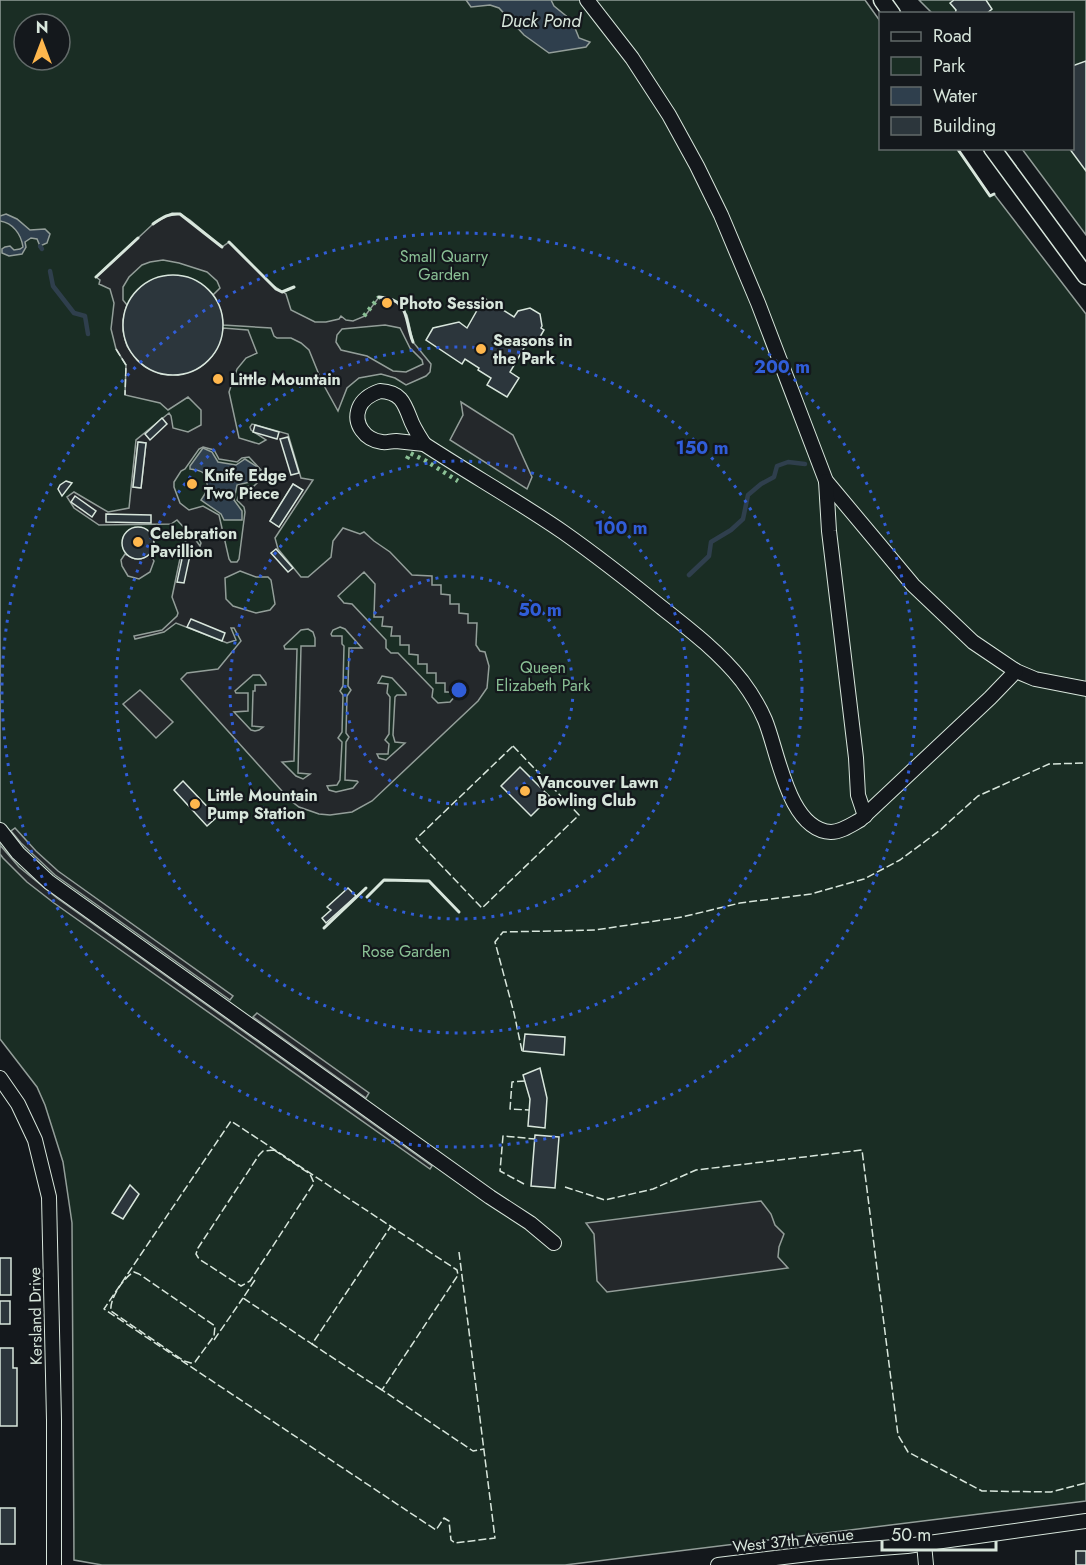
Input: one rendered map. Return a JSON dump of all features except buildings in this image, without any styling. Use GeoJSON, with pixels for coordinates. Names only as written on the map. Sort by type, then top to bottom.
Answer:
{"type":"FeatureCollection","features":[{"type":"Feature","properties":{"kind":"street"},"geometry":{"type":"LineString","coordinates":[[587,0],[632,58],[669,115],[697,166],[721,215],[754,294],[826,481],[829,531],[856,758],[858,795],[865,816]]}},
{"type":"Feature","properties":{"kind":"street"},"geometry":{"type":"LineString","coordinates":[[993,150],[1086,276]]}},
{"type":"Feature","properties":{"kind":"street"},"geometry":{"type":"LineString","coordinates":[[424,444],[407,408],[397,395],[389,392],[372,393],[360,405],[358,422],[366,436],[382,442],[403,441],[424,444],[562,532],[620,573],[730,667],[756,701],[792,798],[803,819],[818,829],[831,832],[845,829],[865,816],[1016,671]]}},
{"type":"Feature","properties":{"kind":"street"},"geometry":{"type":"LineString","coordinates":[[826,481],[913,585],[973,642],[1016,671],[1035,679],[1086,689]]}},
{"type":"Feature","properties":{"kind":"street"},"geometry":{"type":"LineString","coordinates":[[0,830],[18,853],[49,882],[555,1243]]}},
{"type":"Feature","properties":{"kind":"street","name":"Kersland Drive"},"geometry":{"type":"LineString","coordinates":[[0,1078],[18,1104],[35,1140],[49,1197],[54,1565]]}},
{"type":"Feature","properties":{"kind":"street","name":"West 37th Avenue"},"geometry":{"type":"LineString","coordinates":[[718,1565],[807,1554],[924,1544],[1086,1521]]}},
{"type":"Feature","properties":{"kind":"street"},"geometry":{"type":"LineString","coordinates":[[924,1544],[926,1565]]}},
{"type":"Feature","properties":{"kind":"green space","name":"Queen Elizabeth Park"},"geometry":{"type":"Polygon","coordinates":[[[0,0],[865,0],[879,20],[879,150],[958,150],[990,195],[994,194],[1086,314],[1086,1501],[565,1565],[102,1565],[74,1560],[72,1223],[63,1162],[37,1087],[0,1039],[0,0]]]}},
{"type":"Feature","properties":{"kind":"green space"},"geometry":{"type":"Polygon","coordinates":[[[919,0],[1086,0],[1086,235],[1023,150],[1074,150],[1074,12],[931,12],[919,0]]]}},
{"type":"Feature","properties":{"kind":"shaded area"},"geometry":{"type":"Polygon","coordinates":[[[172,213],[180,214],[222,247],[229,242],[271,284],[286,294],[291,310],[315,322],[339,319],[341,316],[353,321],[365,316],[379,297],[395,301],[407,315],[413,342],[431,364],[430,372],[426,376],[406,385],[395,378],[381,374],[359,378],[347,388],[338,411],[322,382],[309,350],[301,343],[291,338],[277,338],[271,328],[223,325],[222,316],[213,295],[220,288],[217,281],[207,272],[163,260],[150,262],[142,265],[129,277],[123,287],[123,300],[127,305],[123,331],[127,346],[144,366],[161,374],[178,375],[203,365],[218,346],[223,328],[248,330],[257,353],[246,358],[237,369],[229,392],[239,438],[259,444],[266,440],[251,430],[252,424],[288,434],[301,478],[313,480],[275,538],[278,549],[301,577],[308,577],[331,557],[333,541],[343,528],[360,534],[364,532],[390,552],[412,575],[432,576],[432,585],[441,585],[441,594],[450,595],[450,604],[459,604],[459,613],[468,614],[468,623],[477,623],[476,645],[480,651],[485,652],[489,666],[487,688],[478,701],[372,801],[352,812],[319,814],[299,807],[291,801],[181,679],[187,673],[218,669],[241,641],[234,628],[231,628],[236,640],[227,643],[176,623],[164,632],[135,639],[134,636],[162,630],[177,616],[172,597],[183,544],[189,538],[195,539],[200,546],[201,543],[195,531],[188,532],[177,520],[171,524],[99,525],[74,508],[67,497],[74,492],[108,512],[129,508],[136,440],[169,413],[173,428],[188,432],[201,425],[201,410],[188,397],[168,410],[160,403],[125,395],[126,365],[116,349],[111,329],[114,303],[110,289],[99,284],[100,280],[96,277],[153,224],[172,213]],[[385,325],[342,329],[337,335],[336,342],[341,350],[367,356],[393,371],[406,372],[423,364],[410,348],[400,328],[385,325]],[[138,442],[133,487],[141,488],[146,443],[138,442]],[[203,447],[199,449],[174,482],[180,503],[189,510],[203,506],[219,515],[229,559],[231,562],[237,562],[245,512],[244,507],[237,500],[242,487],[254,486],[257,483],[261,470],[249,457],[237,462],[219,459],[214,450],[203,447]],[[293,484],[270,521],[279,527],[302,490],[293,484]],[[240,571],[225,578],[226,599],[233,606],[256,613],[270,610],[275,604],[271,580],[268,577],[256,577],[240,571]],[[364,572],[338,596],[344,603],[352,604],[386,640],[386,648],[391,653],[398,653],[433,689],[432,697],[438,703],[450,702],[456,695],[454,692],[445,692],[445,683],[436,683],[436,673],[427,673],[427,664],[418,664],[418,655],[409,654],[409,645],[400,645],[400,636],[391,636],[392,627],[382,626],[383,617],[374,617],[375,584],[364,572]],[[340,627],[333,630],[332,636],[342,636],[344,646],[343,686],[340,691],[343,695],[342,732],[338,738],[342,742],[340,780],[337,785],[327,786],[329,790],[336,792],[353,788],[358,782],[345,780],[346,742],[349,737],[346,733],[347,696],[351,690],[348,686],[349,648],[362,648],[345,629],[340,627]],[[308,629],[301,630],[284,646],[285,649],[297,649],[294,761],[282,762],[296,776],[303,779],[310,774],[298,773],[301,646],[315,646],[313,632],[308,629]],[[253,675],[235,691],[236,693],[248,693],[248,711],[234,712],[251,730],[259,730],[263,727],[252,726],[253,691],[255,691],[255,685],[266,685],[266,683],[260,675],[253,675]],[[382,676],[378,683],[388,684],[387,693],[390,697],[389,734],[385,740],[389,744],[388,754],[377,754],[379,758],[386,760],[405,743],[395,742],[393,735],[395,697],[406,695],[392,678],[382,676]]]}},
{"type":"Feature","properties":{"kind":"shaded area"},"geometry":{"type":"Polygon","coordinates":[[[461,402],[513,435],[532,477],[527,489],[450,440],[463,415],[461,402]]]}},
{"type":"Feature","properties":{"kind":"shaded area"},"geometry":{"type":"Polygon","coordinates":[[[125,554],[141,559],[150,554],[154,561],[150,572],[139,579],[128,576],[121,560],[125,554]]]}},
{"type":"Feature","properties":{"kind":"shaded area"},"geometry":{"type":"Polygon","coordinates":[[[140,690],[173,722],[156,738],[123,704],[140,690]]]}},
{"type":"Feature","properties":{"kind":"shaded area"},"geometry":{"type":"Polygon","coordinates":[[[15,828],[58,871],[233,996],[230,1000],[55,875],[21,843],[11,831],[15,828]]]}},
{"type":"Feature","properties":{"kind":"shaded area"},"geometry":{"type":"Polygon","coordinates":[[[0,845],[19,867],[57,898],[432,1166],[430,1169],[54,903],[27,882],[3,858],[0,854],[0,845]]]}},
{"type":"Feature","properties":{"kind":"shaded area"},"geometry":{"type":"Polygon","coordinates":[[[257,1013],[369,1093],[366,1098],[253,1017],[257,1013]]]}},
{"type":"Feature","properties":{"kind":"shaded area"},"geometry":{"type":"Polygon","coordinates":[[[761,1201],[771,1214],[775,1225],[784,1234],[778,1257],[788,1268],[607,1292],[597,1281],[594,1234],[586,1223],[761,1201]]]}},
{"type":"Feature","properties":{"kind":"water","name":"Duck Pond"},"geometry":{"type":"Polygon","coordinates":[[[466,0],[551,0],[554,6],[570,19],[570,25],[575,28],[579,38],[590,42],[586,47],[549,53],[524,35],[499,8],[490,5],[471,7],[466,0]]]}},
{"type":"Feature","properties":{"kind":"water"},"geometry":{"type":"Polygon","coordinates":[[[6,214],[17,219],[30,230],[45,229],[50,234],[47,243],[40,246],[37,239],[31,238],[25,242],[26,247],[22,254],[9,256],[2,253],[5,247],[10,246],[14,250],[23,247],[16,230],[0,221],[0,216],[6,214]]]}},
{"type":"Feature","properties":{"kind":"water"},"geometry":{"type":"Polygon","coordinates":[[[203,448],[212,452],[218,462],[236,465],[245,459],[259,468],[254,481],[237,485],[234,500],[242,511],[242,520],[224,520],[221,514],[201,500],[208,489],[205,477],[202,472],[190,469],[190,466],[203,448]]]}},
{"type":"Feature","properties":{"kind":"waterway"},"geometry":{"type":"LineString","coordinates":[[50,271],[53,286],[74,313],[85,316],[88,334]]}},
{"type":"Feature","properties":{"kind":"waterway"},"geometry":{"type":"LineString","coordinates":[[689,575],[709,556],[711,542],[731,530],[743,519],[748,495],[774,477],[777,466],[788,462],[805,464]]}},
{"type":"Feature","properties":{"kind":"hedge"},"geometry":{"type":"LineString","coordinates":[[364,316],[379,297]]}},
{"type":"Feature","properties":{"kind":"hedge"},"geometry":{"type":"LineString","coordinates":[[407,459],[410,453],[458,481]]}},
{"type":"Feature","properties":{"kind":"fence"},"geometry":{"type":"LineString","coordinates":[[116,349],[126,365],[125,395]]}},
{"type":"Feature","properties":{"kind":"fence"},"geometry":{"type":"LineString","coordinates":[[513,746],[579,815],[482,908],[416,839],[513,746]]}},
{"type":"Feature","properties":{"kind":"fence"},"geometry":{"type":"LineString","coordinates":[[522,1051],[495,942],[503,932],[595,930],[682,917],[740,903],[811,894],[864,879],[900,860],[939,831],[978,796],[1049,764],[1086,763]]}},
{"type":"Feature","properties":{"kind":"fence"},"geometry":{"type":"LineString","coordinates":[[525,1081],[512,1082],[510,1109],[529,1110]]}},
{"type":"Feature","properties":{"kind":"fence"},"geometry":{"type":"LineString","coordinates":[[459,1252],[495,1538],[455,1543],[451,1540],[449,1521],[444,1518],[436,1530],[104,1309],[231,1121],[457,1270],[458,1275],[382,1390],[473,1451],[484,1449]]}},
{"type":"Feature","properties":{"kind":"fence"},"geometry":{"type":"LineString","coordinates":[[524,1184],[500,1171],[503,1136],[535,1139]]}},
{"type":"Feature","properties":{"kind":"fence"},"geometry":{"type":"LineString","coordinates":[[274,1150],[310,1174],[314,1183],[250,1281],[241,1286],[199,1259],[196,1254],[259,1155],[263,1151],[274,1150]]}},
{"type":"Feature","properties":{"kind":"fence"},"geometry":{"type":"LineString","coordinates":[[565,1187],[605,1200],[653,1189],[696,1170],[862,1150],[898,1435],[908,1452],[982,1491],[1051,1492],[1086,1483]]}},
{"type":"Feature","properties":{"kind":"fence"},"geometry":{"type":"LineString","coordinates":[[382,1390],[312,1344],[391,1226]]}},
{"type":"Feature","properties":{"kind":"fence"},"geometry":{"type":"LineString","coordinates":[[134,1272],[215,1326],[214,1336],[195,1362],[184,1361],[111,1311],[112,1301],[118,1289],[134,1272]]}},
{"type":"Feature","properties":{"kind":"fence"},"geometry":{"type":"LineString","coordinates":[[255,1280],[243,1298],[312,1344]]}},
{"type":"Feature","properties":{"kind":"fence"},"geometry":{"type":"LineString","coordinates":[[214,1340],[243,1298]]}},
{"type":"Feature","properties":{"kind":"wall"},"geometry":{"type":"LineString","coordinates":[[958,150],[990,196],[994,194]]}},
{"type":"Feature","properties":{"kind":"wall"},"geometry":{"type":"LineString","coordinates":[[153,224],[169,215],[180,214],[222,247]]}},
{"type":"Feature","properties":{"kind":"wall"},"geometry":{"type":"LineString","coordinates":[[96,277],[138,238]]}},
{"type":"Feature","properties":{"kind":"wall"},"geometry":{"type":"LineString","coordinates":[[229,242],[276,289],[282,292],[294,287]]}},
{"type":"Feature","properties":{"kind":"wall"},"geometry":{"type":"LineString","coordinates":[[379,297],[397,302],[401,306],[405,312],[413,342]]}},
{"type":"Feature","properties":{"kind":"wall"},"geometry":{"type":"LineString","coordinates":[[367,897],[384,880],[429,881],[459,912]]}},
{"type":"Feature","properties":{"kind":"wall"},"geometry":{"type":"LineString","coordinates":[[324,928],[366,888]]}},
{"type":"Feature","properties":{"kind":"place","name":"Photo Session"},"geometry":{"type":"Point","coordinates":[387,303]}},
{"type":"Feature","properties":{"kind":"place","name":"Seasons in the Park"},"geometry":{"type":"Point","coordinates":[481,349]}},
{"type":"Feature","properties":{"kind":"place","name":"Little Mountain"},"geometry":{"type":"Point","coordinates":[218,379]}},
{"type":"Feature","properties":{"kind":"place","name":"Knife Edge Two Piece"},"geometry":{"type":"Point","coordinates":[192,484]}},
{"type":"Feature","properties":{"kind":"place","name":"Celebration Pavillion"},"geometry":{"type":"Point","coordinates":[138,542]}},
{"type":"Feature","properties":{"kind":"place","name":"Vancouver Lawn Bowling Club"},"geometry":{"type":"Point","coordinates":[525,791]}},
{"type":"Feature","properties":{"kind":"place","name":"Little Mountain Pump Station"},"geometry":{"type":"Point","coordinates":[195,804]}},
{"type":"Feature","properties":{"kind":"park label","name":"Small Quarry Garden"},"geometry":{"type":"Point","coordinates":[444,265]}},
{"type":"Feature","properties":{"kind":"park label","name":"Rose Garden"},"geometry":{"type":"Point","coordinates":[406,951]}}]}
